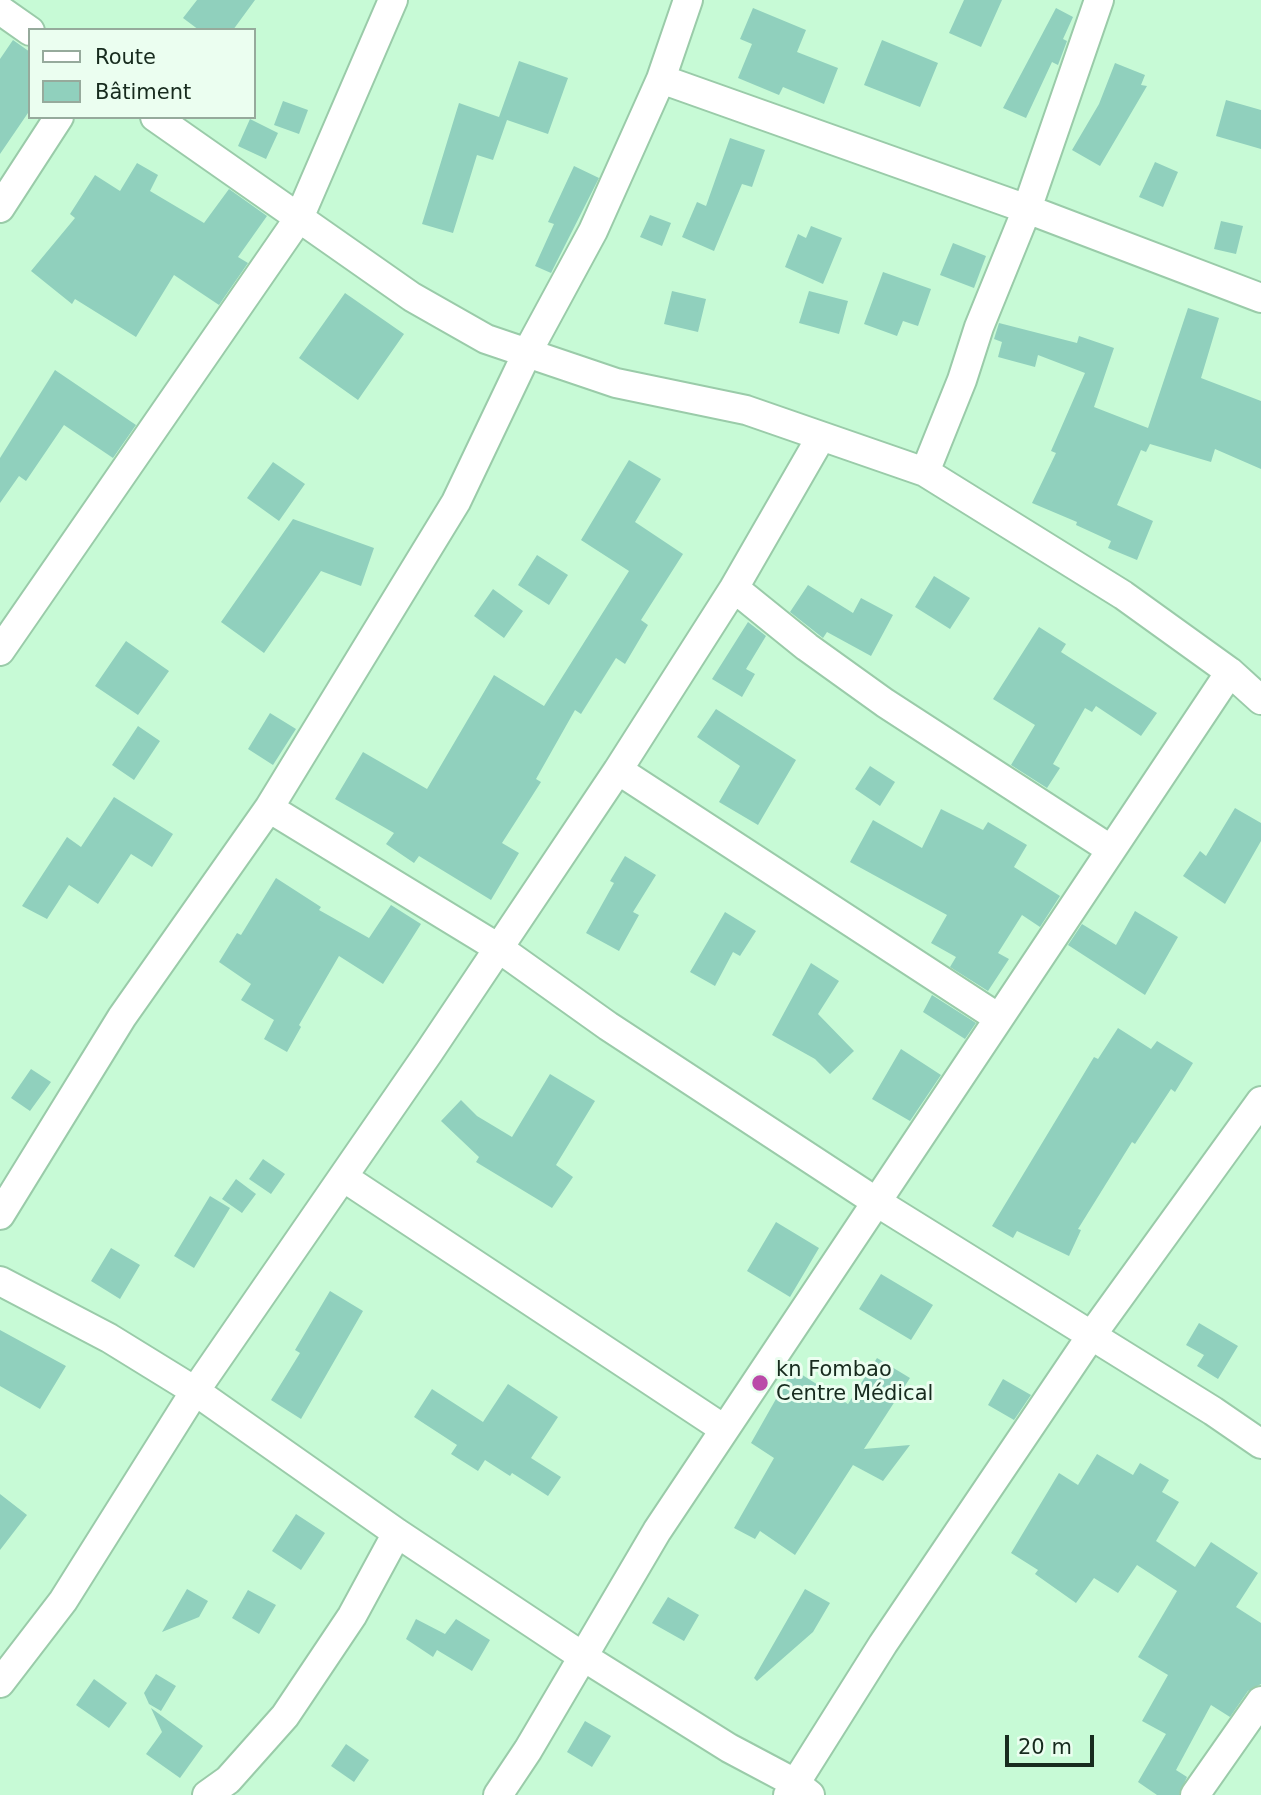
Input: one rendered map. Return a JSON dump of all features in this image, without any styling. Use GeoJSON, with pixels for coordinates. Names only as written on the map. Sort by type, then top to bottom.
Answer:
{"type":"FeatureCollection","features":[{"type":"Feature","properties":{"kind":"street"},"geometry":{"type":"LineString","coordinates":[[0,651],[299,218],[393,0]]}},
{"type":"Feature","properties":{"kind":"street"},"geometry":{"type":"LineString","coordinates":[[0,1215],[122,1017],[269,808],[456,502],[528,351],[593,231],[661,79],[688,0]]}},
{"type":"Feature","properties":{"kind":"street"},"geometry":{"type":"LineString","coordinates":[[925,472],[1027,209],[1099,0]]}},
{"type":"Feature","properties":{"kind":"street"},"geometry":{"type":"LineString","coordinates":[[0,10],[28,30]]}},
{"type":"Feature","properties":{"kind":"street"},"geometry":{"type":"LineString","coordinates":[[661,79],[1027,209],[1261,298]]}},
{"type":"Feature","properties":{"kind":"street"},"geometry":{"type":"LineString","coordinates":[[0,208],[58,119]]}},
{"type":"Feature","properties":{"kind":"street"},"geometry":{"type":"LineString","coordinates":[[158,119],[412,297],[486,339],[616,383],[746,410],[925,472],[1122,595],[1230,672],[1261,700]]}},
{"type":"Feature","properties":{"kind":"street"},"geometry":{"type":"LineString","coordinates":[[0,1683],[63,1601],[195,1391],[500,948],[618,770],[734,588],[821,437]]}},
{"type":"Feature","properties":{"kind":"street"},"geometry":{"type":"LineString","coordinates":[[734,588],[807,647],[874,695],[1110,849]]}},
{"type":"Feature","properties":{"kind":"street"},"geometry":{"type":"LineString","coordinates":[[498,1795],[724,1429],[1230,672]]}},
{"type":"Feature","properties":{"kind":"street"},"geometry":{"type":"LineString","coordinates":[[618,770],[997,1017]]}},
{"type":"Feature","properties":{"kind":"street"},"geometry":{"type":"LineString","coordinates":[[269,808],[500,948],[608,1026],[876,1201],[1261,1444]]}},
{"type":"Feature","properties":{"kind":"street"},"geometry":{"type":"LineString","coordinates":[[0,1281],[109,1338],[195,1391],[397,1533],[582,1656],[798,1791],[883,1644],[1091,1336],[1261,1101]]}},
{"type":"Feature","properties":{"kind":"street"},"geometry":{"type":"LineString","coordinates":[[343,1178],[724,1429]]}},
{"type":"Feature","properties":{"kind":"street"},"geometry":{"type":"LineString","coordinates":[[207,1795],[228,1780],[285,1716],[352,1616],[397,1533]]}},
{"type":"Feature","properties":{"kind":"street"},"geometry":{"type":"LineString","coordinates":[[1195,1795],[1261,1701]]}},
{"type":"Feature","properties":{"kind":"building"},"geometry":{"type":"Polygon","coordinates":[[[197,0],[255,0],[234,28],[196,28],[183,18],[197,0]]]}},
{"type":"Feature","properties":{"kind":"building"},"geometry":{"type":"Polygon","coordinates":[[[964,0],[1002,0],[981,47],[949,33],[964,0]]]}},
{"type":"Feature","properties":{"kind":"building"},"geometry":{"type":"Polygon","coordinates":[[[753,8],[806,30],[797,52],[838,68],[824,104],[783,87],[779,95],[738,78],[752,44],[740,39],[753,8]]]}},
{"type":"Feature","properties":{"kind":"building"},"geometry":{"type":"Polygon","coordinates":[[[1056,8],[1073,17],[1063,39],[1067,41],[1058,65],[1052,62],[1026,118],[1003,108],[1056,8]]]}},
{"type":"Feature","properties":{"kind":"building"},"geometry":{"type":"Polygon","coordinates":[[[13,40],[28,51],[28,113],[0,154],[0,59],[13,40]]]}},
{"type":"Feature","properties":{"kind":"building"},"geometry":{"type":"Polygon","coordinates":[[[882,40],[938,63],[920,107],[864,85],[882,40]]]}},
{"type":"Feature","properties":{"kind":"building"},"geometry":{"type":"Polygon","coordinates":[[[519,61],[568,78],[548,134],[507,120],[493,160],[477,155],[453,233],[422,224],[459,103],[499,117],[519,61]]]}},
{"type":"Feature","properties":{"kind":"building"},"geometry":{"type":"Polygon","coordinates":[[[1115,63],[1145,75],[1141,85],[1147,86],[1100,166],[1072,150],[1099,104],[1115,63]]]}},
{"type":"Feature","properties":{"kind":"building"},"geometry":{"type":"Polygon","coordinates":[[[1226,100],[1261,110],[1261,149],[1216,136],[1226,100]]]}},
{"type":"Feature","properties":{"kind":"building"},"geometry":{"type":"Polygon","coordinates":[[[283,101],[308,110],[299,134],[274,125],[283,101]]]}},
{"type":"Feature","properties":{"kind":"building"},"geometry":{"type":"Polygon","coordinates":[[[250,119],[278,133],[266,159],[238,146],[250,119]]]}},
{"type":"Feature","properties":{"kind":"building"},"geometry":{"type":"Polygon","coordinates":[[[730,138],[765,150],[752,187],[742,184],[714,251],[682,237],[697,202],[706,206],[730,138]]]}},
{"type":"Feature","properties":{"kind":"building"},"geometry":{"type":"Polygon","coordinates":[[[1155,162],[1178,172],[1163,207],[1139,197],[1155,162]]]}},
{"type":"Feature","properties":{"kind":"building"},"geometry":{"type":"Polygon","coordinates":[[[137,163],[158,175],[150,191],[204,223],[229,189],[267,216],[238,257],[248,263],[219,305],[174,275],[136,337],[75,299],[72,304],[31,271],[75,218],[70,214],[95,175],[120,191],[137,163]]]}},
{"type":"Feature","properties":{"kind":"building"},"geometry":{"type":"Polygon","coordinates":[[[574,166],[599,178],[551,273],[535,266],[554,224],[548,222],[574,166]]]}},
{"type":"Feature","properties":{"kind":"building"},"geometry":{"type":"Polygon","coordinates":[[[650,215],[671,223],[662,246],[640,237],[650,215]]]}},
{"type":"Feature","properties":{"kind":"building"},"geometry":{"type":"Polygon","coordinates":[[[1221,221],[1243,226],[1236,254],[1214,249],[1221,221]]]}},
{"type":"Feature","properties":{"kind":"building"},"geometry":{"type":"Polygon","coordinates":[[[811,226],[842,238],[823,284],[785,267],[798,234],[806,238],[811,226]]]}},
{"type":"Feature","properties":{"kind":"building"},"geometry":{"type":"Polygon","coordinates":[[[953,243],[986,256],[974,288],[940,275],[953,243]]]}},
{"type":"Feature","properties":{"kind":"building"},"geometry":{"type":"Polygon","coordinates":[[[883,272],[931,289],[918,326],[903,321],[897,336],[864,324],[883,272]]]}},
{"type":"Feature","properties":{"kind":"building"},"geometry":{"type":"Polygon","coordinates":[[[672,291],[706,299],[698,332],[664,324],[672,291]]]}},
{"type":"Feature","properties":{"kind":"building"},"geometry":{"type":"Polygon","coordinates":[[[809,291],[848,301],[839,334],[799,323],[809,291]]]}},
{"type":"Feature","properties":{"kind":"building"},"geometry":{"type":"Polygon","coordinates":[[[345,293],[404,334],[358,400],[299,358],[345,293]]]}},
{"type":"Feature","properties":{"kind":"building"},"geometry":{"type":"Polygon","coordinates":[[[1188,308],[1219,318],[1201,378],[1261,401],[1261,469],[1215,449],[1211,462],[1150,444],[1146,452],[1141,450],[1117,505],[1153,521],[1137,560],[1108,548],[1111,541],[1076,525],[1077,522],[1032,503],[1056,453],[1051,451],[1085,373],[1038,355],[1035,367],[998,357],[1002,342],[994,339],[999,323],[1077,343],[1079,336],[1114,348],[1094,407],[1148,428],[1188,308]]]}},
{"type":"Feature","properties":{"kind":"building"},"geometry":{"type":"Polygon","coordinates":[[[55,370],[136,425],[113,458],[64,425],[26,481],[19,476],[0,503],[0,458],[55,370]]]}},
{"type":"Feature","properties":{"kind":"building"},"geometry":{"type":"Polygon","coordinates":[[[629,460],[661,479],[635,522],[683,554],[641,620],[648,625],[625,664],[616,658],[581,714],[575,710],[536,779],[541,782],[502,843],[519,853],[491,900],[419,856],[414,863],[386,844],[394,833],[335,799],[363,752],[427,789],[494,675],[544,706],[629,571],[581,540],[629,460]]]}},
{"type":"Feature","properties":{"kind":"building"},"geometry":{"type":"Polygon","coordinates":[[[273,462],[305,484],[279,521],[247,498],[273,462]]]}},
{"type":"Feature","properties":{"kind":"building"},"geometry":{"type":"Polygon","coordinates":[[[293,519],[374,548],[361,586],[321,571],[264,653],[221,622],[293,519]]]}},
{"type":"Feature","properties":{"kind":"building"},"geometry":{"type":"Polygon","coordinates":[[[537,555],[568,575],[549,605],[518,585],[537,555]]]}},
{"type":"Feature","properties":{"kind":"building"},"geometry":{"type":"Polygon","coordinates":[[[934,576],[970,598],[950,629],[915,607],[934,576]]]}},
{"type":"Feature","properties":{"kind":"building"},"geometry":{"type":"Polygon","coordinates":[[[808,585],[853,613],[861,598],[893,615],[871,656],[827,632],[823,638],[790,612],[808,585]]]}},
{"type":"Feature","properties":{"kind":"building"},"geometry":{"type":"Polygon","coordinates":[[[493,589],[523,611],[504,638],[474,616],[493,589]]]}},
{"type":"Feature","properties":{"kind":"building"},"geometry":{"type":"Polygon","coordinates":[[[748,622],[766,636],[746,669],[755,674],[742,697],[712,679],[748,622]]]}},
{"type":"Feature","properties":{"kind":"building"},"geometry":{"type":"Polygon","coordinates":[[[1039,627],[1066,644],[1061,652],[1157,713],[1141,736],[1096,706],[1092,712],[1085,708],[1053,764],[1060,768],[1047,788],[1011,765],[1035,725],[993,699],[1039,627]]]}},
{"type":"Feature","properties":{"kind":"building"},"geometry":{"type":"Polygon","coordinates":[[[126,641],[169,671],[138,715],[95,686],[126,641]]]}},
{"type":"Feature","properties":{"kind":"building"},"geometry":{"type":"Polygon","coordinates":[[[716,709],[796,760],[758,825],[719,802],[740,766],[697,737],[716,709]]]}},
{"type":"Feature","properties":{"kind":"building"},"geometry":{"type":"Polygon","coordinates":[[[270,713],[296,729],[273,765],[248,749],[270,713]]]}},
{"type":"Feature","properties":{"kind":"building"},"geometry":{"type":"Polygon","coordinates":[[[138,726],[160,741],[134,780],[112,765],[138,726]]]}},
{"type":"Feature","properties":{"kind":"building"},"geometry":{"type":"Polygon","coordinates":[[[870,766],[895,782],[880,806],[855,789],[870,766]]]}},
{"type":"Feature","properties":{"kind":"building"},"geometry":{"type":"Polygon","coordinates":[[[114,797],[173,834],[152,867],[131,854],[98,904],[69,885],[47,919],[22,906],[67,837],[81,847],[114,797]]]}},
{"type":"Feature","properties":{"kind":"building"},"geometry":{"type":"Polygon","coordinates":[[[1235,808],[1261,823],[1261,841],[1225,904],[1183,876],[1200,851],[1206,856],[1235,808]]]}},
{"type":"Feature","properties":{"kind":"building"},"geometry":{"type":"Polygon","coordinates":[[[941,809],[983,830],[988,822],[1027,845],[1014,867],[1060,896],[1040,927],[1022,915],[998,953],[1009,959],[988,991],[950,967],[956,957],[931,943],[947,915],[850,862],[873,820],[922,848],[941,809]]]}},
{"type":"Feature","properties":{"kind":"building"},"geometry":{"type":"Polygon","coordinates":[[[625,856],[656,875],[633,912],[639,915],[619,951],[586,933],[614,883],[610,881],[625,856]]]}},
{"type":"Feature","properties":{"kind":"building"},"geometry":{"type":"Polygon","coordinates":[[[276,878],[321,907],[319,910],[369,938],[391,905],[421,924],[383,984],[339,956],[299,1025],[301,1027],[287,1052],[264,1039],[274,1020],[241,1000],[251,984],[219,962],[237,933],[241,935],[276,878]]]}},
{"type":"Feature","properties":{"kind":"building"},"geometry":{"type":"Polygon","coordinates":[[[1135,911],[1178,937],[1145,995],[1068,945],[1082,924],[1116,945],[1135,911]]]}},
{"type":"Feature","properties":{"kind":"building"},"geometry":{"type":"Polygon","coordinates":[[[725,912],[756,931],[740,956],[733,952],[715,986],[690,972],[725,912]]]}},
{"type":"Feature","properties":{"kind":"building"},"geometry":{"type":"Polygon","coordinates":[[[811,963],[839,981],[818,1014],[854,1051],[830,1074],[815,1059],[772,1035],[811,963]]]}},
{"type":"Feature","properties":{"kind":"building"},"geometry":{"type":"Polygon","coordinates":[[[932,995],[976,1023],[965,1039],[923,1012],[932,995]]]}},
{"type":"Feature","properties":{"kind":"building"},"geometry":{"type":"Polygon","coordinates":[[[1118,1028],[1151,1049],[1157,1041],[1193,1063],[1175,1092],[1171,1089],[1135,1144],[1132,1142],[1078,1229],[1081,1230],[1069,1256],[1017,1231],[1013,1238],[992,1226],[1094,1057],[1098,1059],[1118,1028]]]}},
{"type":"Feature","properties":{"kind":"building"},"geometry":{"type":"Polygon","coordinates":[[[901,1049],[941,1075],[910,1121],[872,1099],[901,1049]]]}},
{"type":"Feature","properties":{"kind":"building"},"geometry":{"type":"Polygon","coordinates":[[[31,1069],[51,1082],[30,1111],[11,1098],[31,1069]]]}},
{"type":"Feature","properties":{"kind":"building"},"geometry":{"type":"Polygon","coordinates":[[[550,1074],[595,1101],[556,1165],[573,1177],[552,1208],[476,1162],[479,1157],[441,1121],[461,1100],[477,1116],[512,1137],[550,1074]]]}},
{"type":"Feature","properties":{"kind":"building"},"geometry":{"type":"Polygon","coordinates":[[[263,1159],[285,1174],[271,1194],[249,1179],[263,1159]]]}},
{"type":"Feature","properties":{"kind":"building"},"geometry":{"type":"Polygon","coordinates":[[[236,1179],[256,1194],[242,1213],[222,1199],[236,1179]]]}},
{"type":"Feature","properties":{"kind":"building"},"geometry":{"type":"Polygon","coordinates":[[[210,1196],[230,1208],[194,1268],[174,1256],[210,1196]]]}},
{"type":"Feature","properties":{"kind":"building"},"geometry":{"type":"Polygon","coordinates":[[[776,1222],[819,1248],[790,1297],[747,1271],[776,1222]]]}},
{"type":"Feature","properties":{"kind":"building"},"geometry":{"type":"Polygon","coordinates":[[[111,1248],[140,1265],[120,1299],[91,1281],[111,1248]]]}},
{"type":"Feature","properties":{"kind":"building"},"geometry":{"type":"Polygon","coordinates":[[[881,1274],[933,1305],[911,1340],[859,1309],[881,1274]]]}},
{"type":"Feature","properties":{"kind":"building"},"geometry":{"type":"Polygon","coordinates":[[[330,1291],[363,1311],[301,1419],[271,1400],[300,1353],[295,1350],[330,1291]]]}},
{"type":"Feature","properties":{"kind":"building"},"geometry":{"type":"Polygon","coordinates":[[[1199,1323],[1238,1346],[1218,1379],[1197,1366],[1204,1355],[1186,1345],[1199,1323]]]}},
{"type":"Feature","properties":{"kind":"building"},"geometry":{"type":"Polygon","coordinates":[[[0,1330],[66,1366],[40,1409],[0,1386],[0,1330]]]}},
{"type":"Feature","properties":{"kind":"building"},"geometry":{"type":"Polygon","coordinates":[[[877,1358],[910,1378],[864,1449],[910,1445],[883,1481],[853,1465],[795,1555],[760,1531],[755,1539],[734,1528],[774,1458],[751,1443],[793,1369],[848,1404],[877,1358]]]}},
{"type":"Feature","properties":{"kind":"building"},"geometry":{"type":"Polygon","coordinates":[[[1003,1379],[1031,1395],[1014,1420],[988,1405],[1003,1379]]]}},
{"type":"Feature","properties":{"kind":"building"},"geometry":{"type":"Polygon","coordinates":[[[508,1384],[558,1417],[531,1458],[561,1477],[548,1496],[512,1473],[510,1476],[485,1460],[478,1471],[451,1454],[457,1445],[414,1417],[432,1389],[483,1422],[508,1384]]]}},
{"type":"Feature","properties":{"kind":"building"},"geometry":{"type":"Polygon","coordinates":[[[1097,1454],[1133,1475],[1140,1463],[1169,1480],[1162,1492],[1179,1502],[1156,1541],[1195,1567],[1211,1542],[1258,1573],[1236,1607],[1261,1623],[1261,1684],[1248,1691],[1230,1717],[1211,1705],[1176,1770],[1187,1777],[1179,1795],[1157,1795],[1138,1782],[1166,1734],[1142,1721],[1168,1675],[1138,1657],[1177,1591],[1137,1565],[1118,1593],[1094,1578],[1076,1603],[1035,1574],[1038,1570],[1011,1553],[1059,1473],[1078,1485],[1097,1454]]]}},
{"type":"Feature","properties":{"kind":"building"},"geometry":{"type":"Polygon","coordinates":[[[0,1494],[27,1515],[0,1550],[0,1494]]]}},
{"type":"Feature","properties":{"kind":"building"},"geometry":{"type":"Polygon","coordinates":[[[296,1514],[325,1533],[301,1570],[272,1551],[296,1514]]]}},
{"type":"Feature","properties":{"kind":"building"},"geometry":{"type":"Polygon","coordinates":[[[187,1589],[208,1601],[199,1617],[162,1632],[187,1589]]]}},
{"type":"Feature","properties":{"kind":"building"},"geometry":{"type":"Polygon","coordinates":[[[805,1589],[830,1603],[813,1632],[757,1681],[754,1678],[805,1589]]]}},
{"type":"Feature","properties":{"kind":"building"},"geometry":{"type":"Polygon","coordinates":[[[248,1590],[276,1605],[259,1634],[232,1618],[248,1590]]]}},
{"type":"Feature","properties":{"kind":"building"},"geometry":{"type":"Polygon","coordinates":[[[668,1597],[699,1615],[684,1641],[652,1623],[668,1597]]]}},
{"type":"Feature","properties":{"kind":"building"},"geometry":{"type":"Polygon","coordinates":[[[416,1619],[445,1634],[456,1619],[490,1640],[472,1671],[437,1650],[433,1657],[406,1639],[416,1619]]]}},
{"type":"Feature","properties":{"kind":"building"},"geometry":{"type":"Polygon","coordinates":[[[156,1674],[176,1686],[161,1711],[149,1704],[144,1693],[156,1674]]]}},
{"type":"Feature","properties":{"kind":"building"},"geometry":{"type":"Polygon","coordinates":[[[94,1679],[127,1703],[109,1728],[76,1705],[94,1679]]]}},
{"type":"Feature","properties":{"kind":"building"},"geometry":{"type":"Polygon","coordinates":[[[151,1708],[203,1746],[180,1778],[146,1754],[162,1732],[151,1708]]]}},
{"type":"Feature","properties":{"kind":"building"},"geometry":{"type":"Polygon","coordinates":[[[585,1721],[611,1736],[592,1767],[567,1752],[585,1721]]]}},
{"type":"Feature","properties":{"kind":"building"},"geometry":{"type":"Polygon","coordinates":[[[346,1744],[369,1760],[354,1782],[331,1766],[346,1744]]]}},
{"type":"Feature","properties":{"kind":"place","name":"kn Fombao Centre Médical"},"geometry":{"type":"Point","coordinates":[760,1383]}}]}
